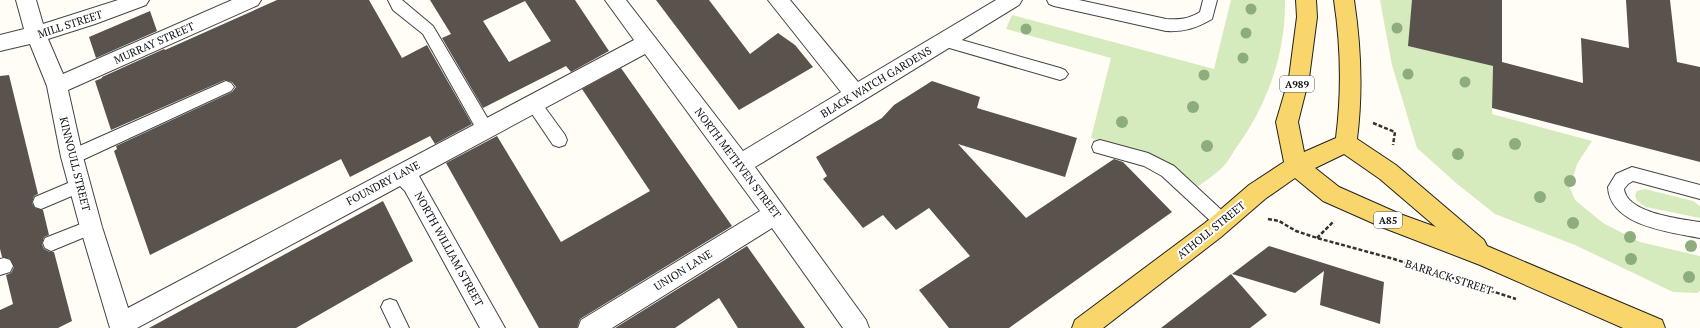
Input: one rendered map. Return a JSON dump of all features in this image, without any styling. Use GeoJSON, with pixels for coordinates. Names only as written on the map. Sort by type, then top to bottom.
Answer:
{"type":"FeatureCollection","features":[{"type":"Feature","properties":{"kind":"main road","name":"A989"},"geometry":{"type":"LineString","coordinates":[[1296,166],[1287,122],[1300,70],[1307,17],[1306,0]]}},
{"type":"Feature","properties":{"kind":"main road"},"geometry":{"type":"LineString","coordinates":[[1344,0],[1350,45],[1352,84],[1346,143]]}},
{"type":"Feature","properties":{"kind":"main road","name":"ATHOLL STREET"},"geometry":{"type":"LineString","coordinates":[[1084,328],[1223,222],[1257,192],[1296,166],[1346,143]]}},
{"type":"Feature","properties":{"kind":"main road","name":"A85"},"geometry":{"type":"LineString","coordinates":[[1346,143],[1388,172],[1488,257]]}},
{"type":"Feature","properties":{"kind":"main road","name":"A85"},"geometry":{"type":"LineString","coordinates":[[1296,166],[1331,194],[1392,221],[1488,257],[1653,328]]}},
{"type":"Feature","properties":{"kind":"street","name":"KINNOULL STREET"},"geometry":{"type":"LineString","coordinates":[[26,0],[36,35],[57,86],[72,157],[91,227],[122,326]]}},
{"type":"Feature","properties":{"kind":"street","name":"MILL STREET"},"geometry":{"type":"LineString","coordinates":[[0,43],[36,35],[140,0]]}},
{"type":"Feature","properties":{"kind":"street","name":"MURRAY STREET"},"geometry":{"type":"LineString","coordinates":[[57,86],[251,0]]}},
{"type":"Feature","properties":{"kind":"street","name":"NORTH METHVEN STREET"},"geometry":{"type":"LineString","coordinates":[[615,0],[776,212],[857,328]]}},
{"type":"Feature","properties":{"kind":"street"},"geometry":{"type":"LineString","coordinates":[[778,0],[856,94]]}},
{"type":"Feature","properties":{"kind":"street","name":"BLACK WATCH GARDENS"},"geometry":{"type":"LineString","coordinates":[[740,164],[1012,0]]}},
{"type":"Feature","properties":{"kind":"street","name":"FOUNDRY LANE"},"geometry":{"type":"LineString","coordinates":[[122,326],[402,173],[647,43]]}},
{"type":"Feature","properties":{"kind":"street","name":"NORTH WILLIAM STREET"},"geometry":{"type":"LineString","coordinates":[[402,173],[413,184],[493,328]]}},
{"type":"Feature","properties":{"kind":"street","name":"UNION LANE"},"geometry":{"type":"LineString","coordinates":[[590,328],[776,212]]}},
{"type":"Feature","properties":{"kind":"lane"},"geometry":{"type":"LineString","coordinates":[[394,0],[398,6],[428,30],[485,129]]}},
{"type":"Feature","properties":{"kind":"lane"},"geometry":{"type":"LineString","coordinates":[[1054,0],[1166,25],[1183,27],[1207,15],[1210,0]]}},
{"type":"Feature","properties":{"kind":"lane"},"geometry":{"type":"LineString","coordinates":[[944,41],[1060,74]]}},
{"type":"Feature","properties":{"kind":"lane"},"geometry":{"type":"LineString","coordinates":[[72,157],[226,87]]}},
{"type":"Feature","properties":{"kind":"lane"},"geometry":{"type":"LineString","coordinates":[[533,103],[559,140]]}},
{"type":"Feature","properties":{"kind":"lane"},"geometry":{"type":"LineString","coordinates":[[1100,147],[1148,160],[1168,171],[1223,222]]}},
{"type":"Feature","properties":{"kind":"lane"},"geometry":{"type":"LineString","coordinates":[[1700,192],[1632,174],[1622,179],[1616,186],[1616,195],[1624,206],[1635,214],[1700,230]]}},
{"type":"Feature","properties":{"kind":"lane"},"geometry":{"type":"LineString","coordinates":[[41,202],[80,185]]}},
{"type":"Feature","properties":{"kind":"lane"},"geometry":{"type":"LineString","coordinates":[[51,243],[91,227]]}},
{"type":"Feature","properties":{"kind":"lane"},"geometry":{"type":"LineString","coordinates":[[390,307],[400,328]]}},
{"type":"Feature","properties":{"kind":"path","name":"BARRACK STREET"},"geometry":{"type":"LineString","coordinates":[[1268,219],[1279,221],[1296,231],[1394,259],[1516,300]]}},
{"type":"Feature","properties":{"kind":"green space"},"geometry":{"type":"Polygon","coordinates":[[[1231,0],[1285,0],[1282,40],[1272,78],[1257,115],[1224,166],[1196,188],[1167,161],[1091,138],[1111,58],[1006,29],[1012,15],[1214,69],[1231,0]]]}},
{"type":"Feature","properties":{"kind":"green space"},"geometry":{"type":"Polygon","coordinates":[[[1380,0],[1413,0],[1410,46],[1493,66],[1492,114],[1592,141],[1577,164],[1570,188],[1575,200],[1603,223],[1640,242],[1700,256],[1700,291],[1697,293],[1673,292],[1575,245],[1495,214],[1456,183],[1417,148],[1392,65],[1380,0]]]}},
{"type":"Feature","properties":{"kind":"green space"},"geometry":{"type":"Polygon","coordinates":[[[1645,189],[1693,201],[1700,206],[1700,218],[1646,207],[1637,201],[1635,195],[1637,191],[1645,189]]]}},
{"type":"Feature","properties":{"kind":"building"},"geometry":{"type":"Polygon","coordinates":[[[277,0],[369,0],[402,58],[427,45],[472,124],[435,144],[430,136],[350,177],[341,159],[150,255],[114,151],[117,149],[116,146],[232,92],[236,87],[232,82],[225,80],[111,130],[95,81],[277,0]]]}},
{"type":"Feature","properties":{"kind":"building"},"geometry":{"type":"Polygon","coordinates":[[[430,0],[575,0],[609,51],[571,72],[566,66],[483,108],[442,38],[451,34],[430,0]],[[525,1],[483,21],[509,62],[551,41],[525,1]]]}},
{"type":"Feature","properties":{"kind":"building"},"geometry":{"type":"Polygon","coordinates":[[[656,0],[709,0],[750,54],[778,33],[795,45],[813,67],[739,110],[656,0]]]}},
{"type":"Feature","properties":{"kind":"building"},"geometry":{"type":"Polygon","coordinates":[[[1412,0],[1502,0],[1502,62],[1583,83],[1581,38],[1629,48],[1626,0],[1670,0],[1677,62],[1700,67],[1700,162],[1492,108],[1493,66],[1408,46],[1412,0]]]}},
{"type":"Feature","properties":{"kind":"building"},"geometry":{"type":"Polygon","coordinates":[[[150,11],[157,31],[96,58],[89,37],[150,11]]]}},
{"type":"Feature","properties":{"kind":"building"},"geometry":{"type":"Polygon","coordinates":[[[621,68],[732,226],[580,319],[577,328],[539,328],[446,163],[497,136],[561,242],[650,191],[582,89],[621,68]]]}},
{"type":"Feature","properties":{"kind":"building"},"geometry":{"type":"Polygon","coordinates":[[[9,75],[38,194],[34,196],[32,203],[35,208],[43,210],[49,235],[44,237],[42,244],[44,249],[54,252],[72,321],[58,328],[0,328],[0,310],[13,304],[6,275],[11,273],[14,267],[10,259],[2,257],[0,249],[0,76],[9,75]]]}},
{"type":"Feature","properties":{"kind":"building"},"geometry":{"type":"Polygon","coordinates":[[[932,81],[980,97],[977,108],[1077,138],[1065,177],[958,144],[1026,218],[1114,159],[1123,162],[1172,212],[1009,328],[949,328],[919,290],[970,256],[929,208],[896,230],[883,215],[863,228],[823,179],[827,176],[816,157],[882,118],[894,105],[932,81]]]}},
{"type":"Feature","properties":{"kind":"building"},"geometry":{"type":"Polygon","coordinates":[[[383,201],[413,261],[296,328],[149,328],[383,201]]]}},
{"type":"Feature","properties":{"kind":"building"},"geometry":{"type":"Polygon","coordinates":[[[747,246],[805,328],[738,328],[719,298],[675,328],[615,328],[747,246]]]}},
{"type":"Feature","properties":{"kind":"building"},"geometry":{"type":"Polygon","coordinates":[[[1269,246],[1384,282],[1380,324],[1320,305],[1324,271],[1295,293],[1232,274],[1269,246]]]}},
{"type":"Feature","properties":{"kind":"building"},"geometry":{"type":"Polygon","coordinates":[[[1231,274],[1267,315],[1250,328],[1161,328],[1231,274]]]}}]}
